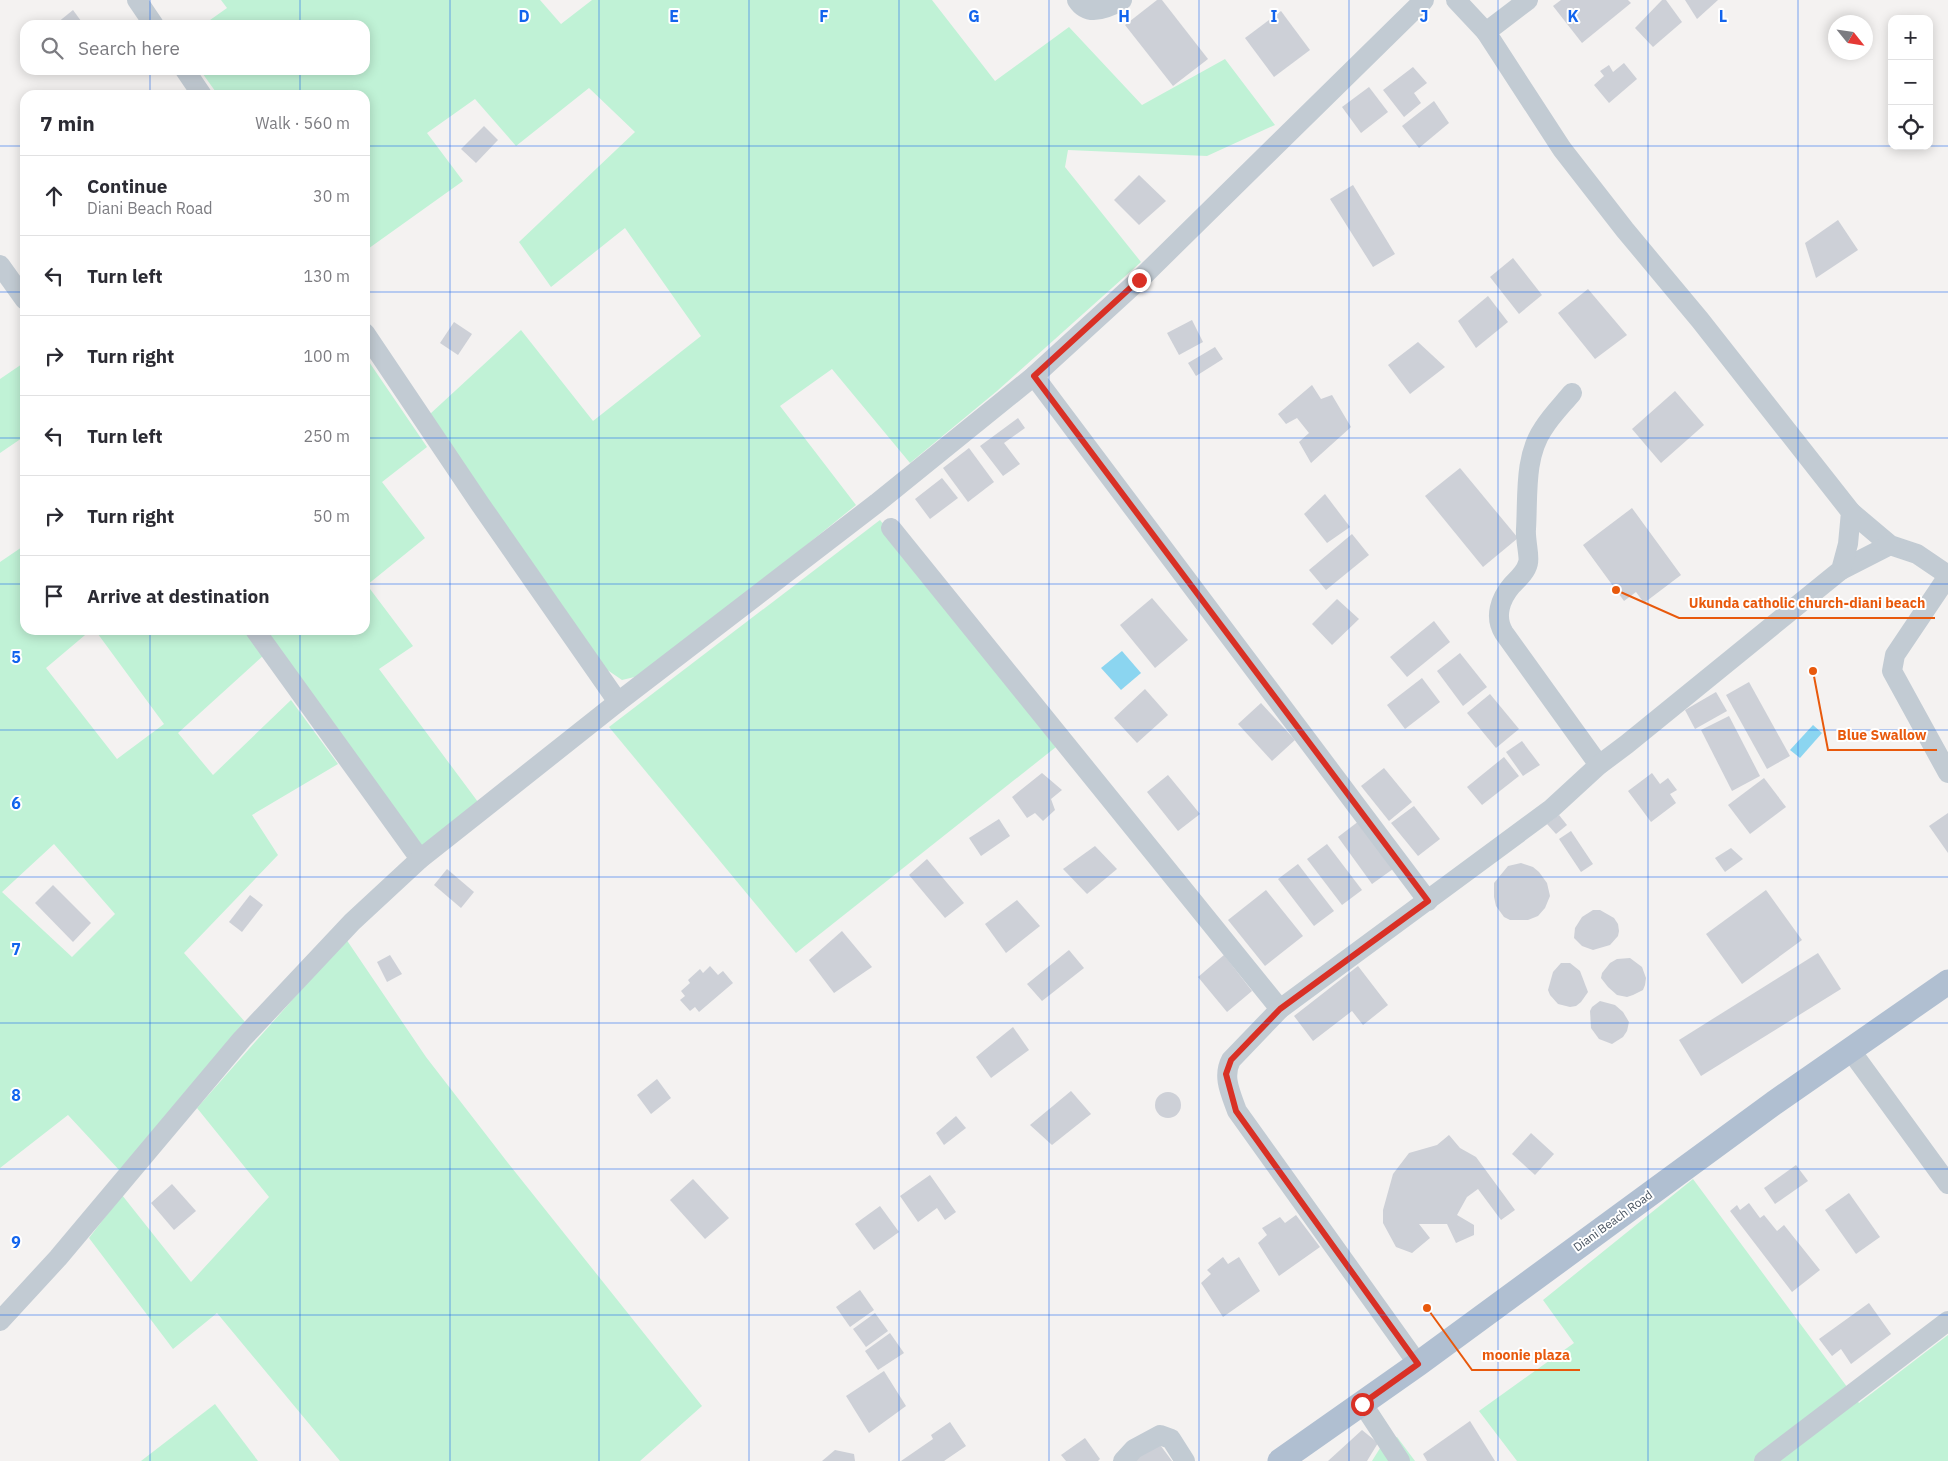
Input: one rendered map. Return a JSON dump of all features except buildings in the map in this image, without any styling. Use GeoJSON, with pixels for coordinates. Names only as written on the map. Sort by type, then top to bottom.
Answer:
{"type":"FeatureCollection","features":[{"type":"Feature","properties":{"kind":"main road","name":"Diani Beach Road"},"geometry":{"type":"LineString","coordinates":[[1280,1461],[1418,1364],[1774,1103],[1948,982]]}},
{"type":"Feature","properties":{"kind":"street"},"geometry":{"type":"LineString","coordinates":[[137,0],[151,20]]}},
{"type":"Feature","properties":{"kind":"street"},"geometry":{"type":"LineString","coordinates":[[1077,0],[1088,10],[1111,7],[1122,0]]}},
{"type":"Feature","properties":{"kind":"street"},"geometry":{"type":"LineString","coordinates":[[0,1321],[58,1258],[242,1039],[352,922],[420,859],[618,702],[877,503],[1034,376],[1139,280],[1424,0]]}},
{"type":"Feature","properties":{"kind":"street"},"geometry":{"type":"LineString","coordinates":[[1456,0],[1486,32],[1562,149],[1851,512],[1890,545],[1917,554],[1948,576],[1895,655],[1892,671],[1948,773]]}},
{"type":"Feature","properties":{"kind":"street"},"geometry":{"type":"LineString","coordinates":[[1486,32],[1528,0]]}},
{"type":"Feature","properties":{"kind":"street"},"geometry":{"type":"LineString","coordinates":[[188,75],[199,90]]}},
{"type":"Feature","properties":{"kind":"street"},"geometry":{"type":"LineString","coordinates":[[0,265],[20,293]]}},
{"type":"Feature","properties":{"kind":"street"},"geometry":{"type":"LineString","coordinates":[[370,340],[480,504],[618,702]]}},
{"type":"Feature","properties":{"kind":"street"},"geometry":{"type":"LineString","coordinates":[[1034,376],[1428,901]]}},
{"type":"Feature","properties":{"kind":"street"},"geometry":{"type":"LineString","coordinates":[[1572,393],[1544,427],[1537,440],[1531,460],[1525,542],[1528,564],[1522,575],[1510,587],[1498,614],[1499,625],[1504,633],[1599,765]]}},
{"type":"Feature","properties":{"kind":"street"},"geometry":{"type":"LineString","coordinates":[[1840,570],[1848,544],[1851,512]]}},
{"type":"Feature","properties":{"kind":"street"},"geometry":{"type":"LineString","coordinates":[[891,528],[1280,1009]]}},
{"type":"Feature","properties":{"kind":"street"},"geometry":{"type":"LineString","coordinates":[[1418,1364],[1236,1111],[1226,1074],[1231,1060],[1280,1009],[1551,809],[1599,765],[1840,570],[1890,545]]}},
{"type":"Feature","properties":{"kind":"street"},"geometry":{"type":"LineString","coordinates":[[259,635],[420,859]]}},
{"type":"Feature","properties":{"kind":"street"},"geometry":{"type":"LineString","coordinates":[[1850,1050],[1948,1184]]}},
{"type":"Feature","properties":{"kind":"street"},"geometry":{"type":"LineString","coordinates":[[1764,1461],[1948,1321]]}},
{"type":"Feature","properties":{"kind":"street"},"geometry":{"type":"LineString","coordinates":[[1362,1404],[1400,1461]]}},
{"type":"Feature","properties":{"kind":"street"},"geometry":{"type":"LineString","coordinates":[[1123,1461],[1134,1449],[1160,1435],[1171,1439],[1185,1461]]}},
{"type":"Feature","properties":{"kind":"green space"},"geometry":{"type":"Polygon","coordinates":[[[221,0],[540,0],[561,24],[592,0],[932,0],[995,81],[1069,27],[1142,105],[1225,59],[1275,125],[1207,156],[1068,150],[1065,167],[1141,262],[997,391],[910,463],[832,369],[780,406],[856,505],[647,674],[622,680],[600,665],[430,414],[521,330],[593,421],[701,336],[625,228],[551,287],[519,242],[635,132],[589,88],[516,146],[475,99],[427,133],[463,181],[370,247],[370,90],[214,90],[204,75],[370,75],[370,20],[210,20],[227,8],[221,0]]]}},
{"type":"Feature","properties":{"kind":"green space"},"geometry":{"type":"Polygon","coordinates":[[[370,363],[427,447],[382,482],[425,538],[370,583],[370,363]]]}},
{"type":"Feature","properties":{"kind":"green space"},"geometry":{"type":"Polygon","coordinates":[[[20,365],[20,439],[0,453],[0,379],[20,365]]]}},
{"type":"Feature","properties":{"kind":"green space"},"geometry":{"type":"Polygon","coordinates":[[[880,520],[1056,747],[796,953],[609,727],[880,520]]]}},
{"type":"Feature","properties":{"kind":"green space"},"geometry":{"type":"Polygon","coordinates":[[[20,548],[20,635],[85,635],[46,668],[117,759],[164,724],[99,635],[250,635],[264,655],[178,733],[213,775],[291,700],[338,764],[252,815],[278,855],[184,953],[246,1023],[120,1171],[68,1115],[0,1168],[0,562],[20,548]],[[54,844],[2,892],[72,957],[115,914],[54,844]]]}},
{"type":"Feature","properties":{"kind":"green space"},"geometry":{"type":"Polygon","coordinates":[[[370,589],[413,646],[379,669],[481,806],[423,848],[268,635],[370,635],[370,589]]]}},
{"type":"Feature","properties":{"kind":"green space"},"geometry":{"type":"Polygon","coordinates":[[[346,939],[426,1057],[702,1406],[640,1461],[340,1461],[217,1313],[173,1349],[89,1238],[122,1195],[191,1282],[269,1197],[197,1108],[346,939]]]}},
{"type":"Feature","properties":{"kind":"green space"},"geometry":{"type":"Polygon","coordinates":[[[1693,1179],[1859,1403],[1948,1335],[1948,1461],[1517,1461],[1479,1411],[1574,1343],[1543,1300],[1693,1179]]]}},
{"type":"Feature","properties":{"kind":"green space"},"geometry":{"type":"Polygon","coordinates":[[[215,1404],[258,1461],[141,1461],[215,1404]]]}},
{"type":"Feature","properties":{"kind":"green space"},"geometry":{"type":"Polygon","coordinates":[[[1397,1437],[1415,1461],[1372,1461],[1382,1445],[1397,1437]]]}},
{"type":"Feature","properties":{"kind":"water"},"geometry":{"type":"Polygon","coordinates":[[[1122,651],[1141,673],[1121,690],[1101,668],[1122,651]]]}},
{"type":"Feature","properties":{"kind":"water"},"geometry":{"type":"Polygon","coordinates":[[[1813,725],[1822,733],[1800,758],[1790,750],[1813,725]]]}},
{"type":"Feature","properties":{"kind":"place","name":"Ukunda catholic church-diani beach"},"geometry":{"type":"Point","coordinates":[1616,590]}},
{"type":"Feature","properties":{"kind":"place","name":"Blue Swallow"},"geometry":{"type":"Point","coordinates":[1813,671]}},
{"type":"Feature","properties":{"kind":"place","name":"moonie plaza"},"geometry":{"type":"Point","coordinates":[1427,1308]}},
{"type":"Feature","properties":{"kind":"route"},"geometry":{"type":"LineString","coordinates":[[1139,280],[1034,376],[1428,901],[1280,1009],[1231,1060],[1226,1074],[1236,1111],[1418,1364],[1362,1404]]}}]}
